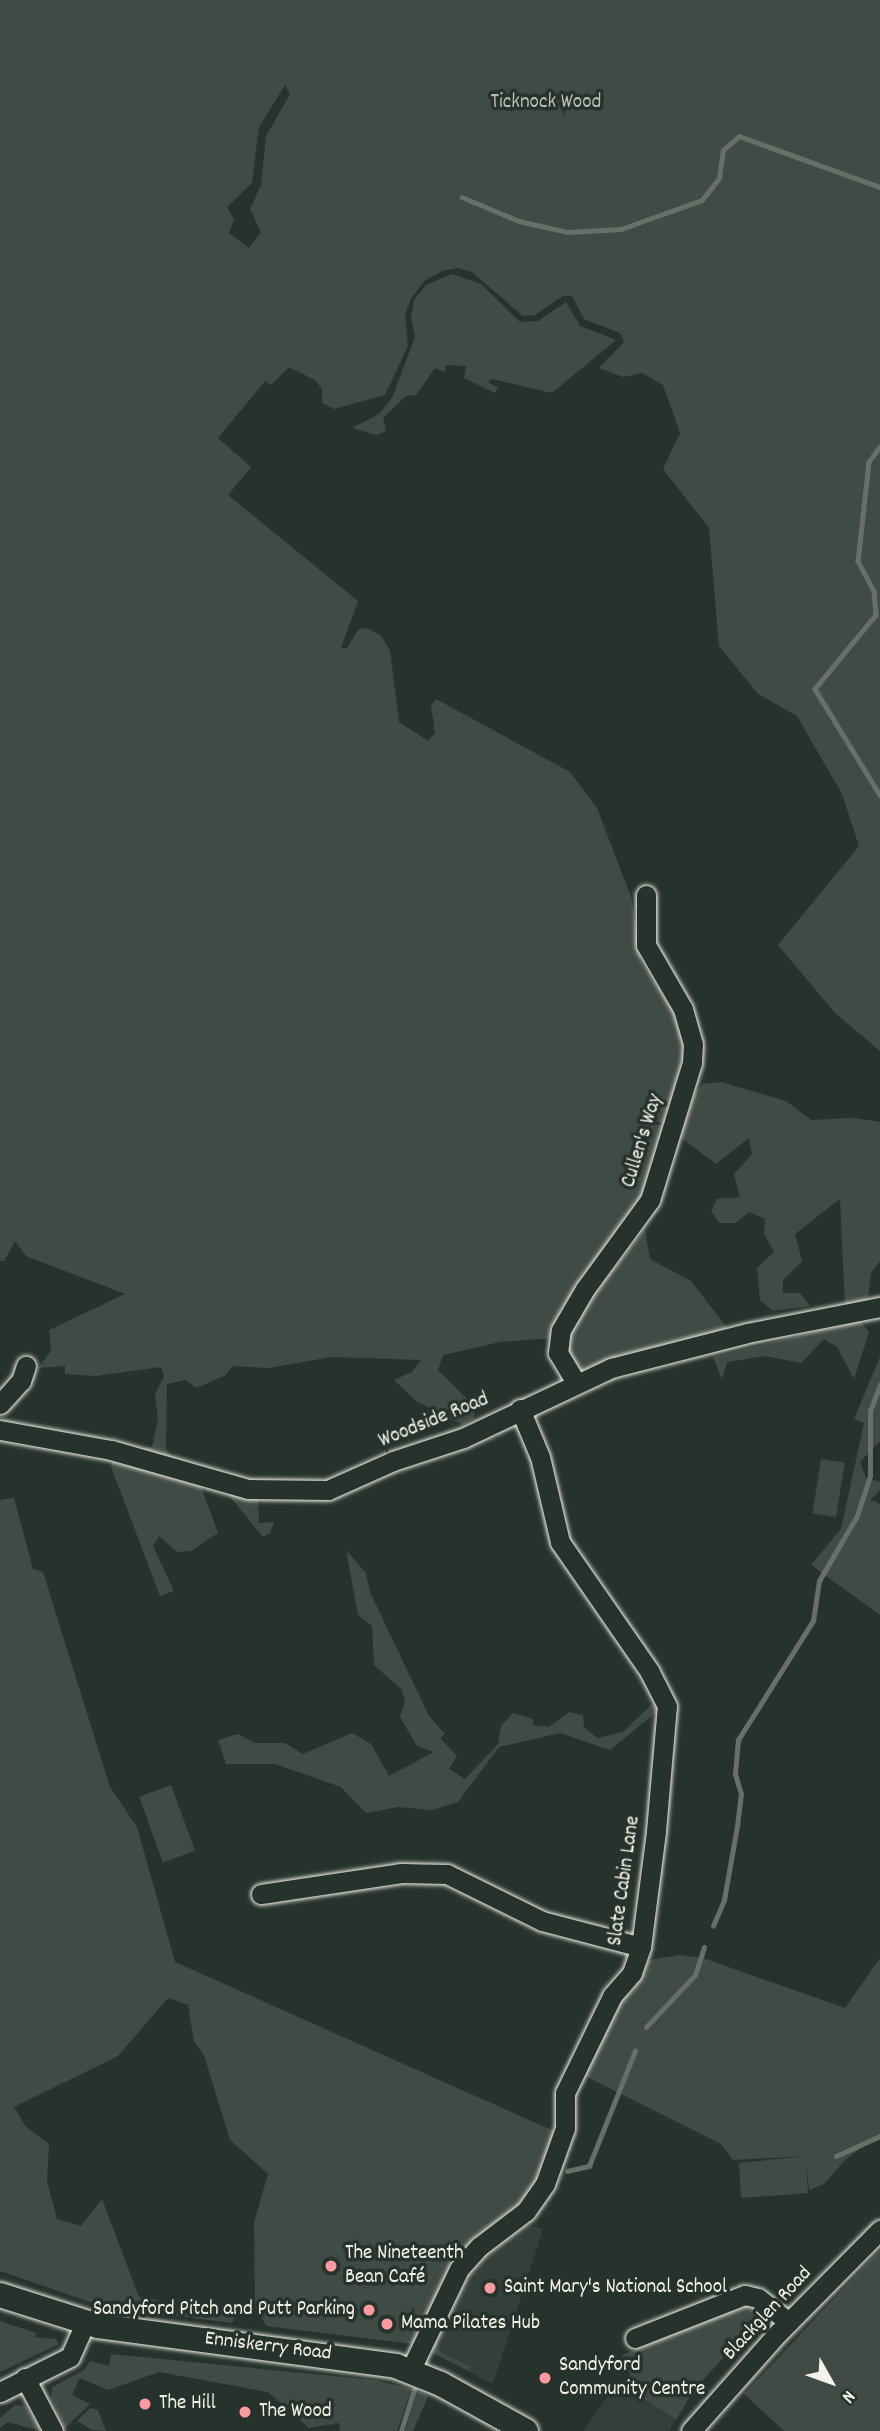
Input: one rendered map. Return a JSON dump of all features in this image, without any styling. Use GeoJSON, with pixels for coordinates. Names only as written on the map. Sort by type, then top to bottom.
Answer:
{"type":"FeatureCollection","features":[{"type":"Feature","properties":{"kind":"main road","name":"Enniskerry Road"},"geometry":{"type":"LineString","coordinates":[[0,2295],[85,2323],[356,2358],[410,2371],[526,2431]]}},
{"type":"Feature","properties":{"kind":"street","name":"Cullen's Way"},"geometry":{"type":"LineString","coordinates":[[575,1381],[558,1353],[557,1341],[585,1289],[650,1200],[692,1063],[694,1044],[683,1009],[646,944],[646,895]]}},
{"type":"Feature","properties":{"kind":"street","name":"Woodside Road"},"geometry":{"type":"LineString","coordinates":[[0,1430],[111,1450],[223,1483],[279,1493],[328,1490],[393,1461],[463,1438],[575,1381],[747,1334],[880,1307]]}},
{"type":"Feature","properties":{"kind":"street"},"geometry":{"type":"LineString","coordinates":[[0,1404],[21,1381],[26,1366]]}},
{"type":"Feature","properties":{"kind":"street","name":"Slate Cabin Lane"},"geometry":{"type":"LineString","coordinates":[[410,2371],[459,2269],[480,2246],[526,2211],[545,2184],[565,2128],[565,2093],[612,1996],[632,1973],[641,1947],[667,1706],[650,1672],[560,1542],[543,1468],[520,1409]]}},
{"type":"Feature","properties":{"kind":"street"},"geometry":{"type":"LineString","coordinates":[[261,1894],[401,1873],[447,1874],[542,1921],[641,1947]]}},
{"type":"Feature","properties":{"kind":"street","name":"Blackglen Road"},"geometry":{"type":"LineString","coordinates":[[691,2431],[789,2322],[880,2230]]}},
{"type":"Feature","properties":{"kind":"street"},"geometry":{"type":"LineString","coordinates":[[635,2338],[745,2295],[758,2298],[789,2322]]}},
{"type":"Feature","properties":{"kind":"street"},"geometry":{"type":"LineString","coordinates":[[0,2392],[70,2357],[85,2323]]}},
{"type":"Feature","properties":{"kind":"street"},"geometry":{"type":"LineString","coordinates":[[25,2378],[53,2431]]}},
{"type":"Feature","properties":{"kind":"shaded area","name":"Saint Mary's National School"},"geometry":{"type":"Polygon","coordinates":[[[520,2223],[543,2229],[493,2384],[427,2350],[464,2271],[520,2223]]]}},
{"type":"Feature","properties":{"kind":"shaded area"},"geometry":{"type":"Polygon","coordinates":[[[617,2383],[676,2420],[669,2431],[583,2431],[617,2383]]]}},
{"type":"Feature","properties":{"kind":"green space","name":"Ticknock Wood"},"geometry":{"type":"Polygon","coordinates":[[[0,0],[880,0],[880,1051],[835,1013],[778,945],[859,846],[842,794],[797,716],[758,694],[719,646],[709,528],[663,469],[680,433],[663,385],[642,373],[623,377],[599,368],[624,342],[620,333],[584,319],[572,296],[563,296],[535,315],[523,316],[472,272],[457,268],[442,271],[424,281],[411,299],[405,315],[408,346],[385,395],[334,409],[322,403],[322,389],[315,380],[289,367],[271,385],[265,381],[218,438],[251,467],[228,495],[358,601],[341,648],[347,648],[359,629],[367,628],[381,636],[390,650],[399,722],[428,741],[435,733],[431,706],[436,699],[570,772],[597,808],[631,897],[641,962],[676,1016],[685,1047],[647,1193],[553,1338],[500,1342],[443,1355],[438,1370],[475,1407],[474,1419],[463,1425],[416,1401],[394,1380],[412,1372],[421,1360],[332,1357],[268,1368],[232,1366],[226,1375],[196,1388],[185,1380],[167,1384],[166,1449],[174,1460],[128,1449],[152,1447],[158,1419],[155,1395],[164,1376],[161,1367],[96,1376],[65,1374],[65,1366],[38,1368],[51,1351],[49,1330],[125,1294],[26,1256],[15,1241],[4,1261],[0,1261],[0,0]],[[285,85],[259,127],[252,183],[227,207],[234,220],[229,233],[249,248],[261,232],[250,209],[261,185],[266,136],[290,94],[285,85]]]}},
{"type":"Feature","properties":{"kind":"green space"},"geometry":{"type":"Polygon","coordinates":[[[452,274],[481,284],[520,322],[538,321],[566,302],[580,326],[616,340],[552,393],[492,379],[488,382],[498,388],[495,393],[464,378],[466,366],[446,365],[445,372],[435,368],[416,395],[406,396],[383,418],[386,431],[377,435],[352,428],[379,414],[392,398],[415,337],[411,318],[414,300],[426,285],[452,274]]]}},
{"type":"Feature","properties":{"kind":"green space"},"geometry":{"type":"Polygon","coordinates":[[[721,1082],[786,1101],[811,1120],[854,1118],[880,1122],[880,1261],[871,1273],[867,1305],[845,1307],[840,1199],[795,1234],[802,1261],[783,1280],[783,1293],[800,1293],[810,1306],[773,1311],[760,1300],[757,1268],[774,1252],[764,1234],[765,1219],[749,1212],[735,1223],[719,1223],[711,1211],[717,1199],[740,1197],[734,1174],[752,1154],[749,1138],[716,1164],[680,1137],[694,1095],[703,1084],[721,1082]]]}},
{"type":"Feature","properties":{"kind":"green space"},"geometry":{"type":"Polygon","coordinates":[[[645,1230],[650,1259],[691,1281],[727,1328],[578,1372],[564,1355],[568,1325],[645,1230]]]}},
{"type":"Feature","properties":{"kind":"green space"},"geometry":{"type":"Polygon","coordinates":[[[860,1321],[869,1332],[854,1379],[837,1347],[824,1339],[801,1363],[765,1356],[727,1362],[722,1380],[713,1357],[860,1321]]]}},
{"type":"Feature","properties":{"kind":"green space"},"geometry":{"type":"Polygon","coordinates":[[[880,1357],[880,1441],[860,1462],[866,1478],[880,1482],[880,1490],[870,1500],[880,1504],[880,1615],[811,1565],[841,1529],[864,1423],[854,1419],[880,1357]]]}},
{"type":"Feature","properties":{"kind":"green space"},"geometry":{"type":"Polygon","coordinates":[[[113,1457],[200,1484],[218,1533],[191,1551],[177,1552],[159,1536],[153,1546],[174,1591],[160,1596],[111,1467],[113,1457]]]}},
{"type":"Feature","properties":{"kind":"green space"},"geometry":{"type":"Polygon","coordinates":[[[821,1459],[845,1463],[836,1517],[812,1513],[821,1459]]]}},
{"type":"Feature","properties":{"kind":"green space"},"geometry":{"type":"Polygon","coordinates":[[[223,1488],[258,1494],[259,1523],[274,1522],[270,1533],[263,1537],[223,1488]]]}},
{"type":"Feature","properties":{"kind":"green space"},"geometry":{"type":"Polygon","coordinates":[[[14,1498],[33,1569],[43,1572],[110,1787],[137,1827],[175,1962],[554,2131],[551,2152],[525,2202],[413,2344],[266,2326],[255,2306],[254,2222],[268,2174],[230,2140],[204,2055],[194,2042],[188,2005],[168,1998],[118,2056],[14,2107],[26,2127],[49,2144],[47,2181],[57,2219],[81,2226],[102,2199],[139,2297],[211,2310],[240,2308],[232,2323],[104,2307],[0,2271],[0,1500],[14,1498]]]}},
{"type":"Feature","properties":{"kind":"green space"},"geometry":{"type":"Polygon","coordinates":[[[346,1550],[366,1573],[370,1592],[429,1716],[445,1734],[440,1738],[457,1756],[449,1769],[465,1779],[498,1744],[501,1726],[513,1713],[533,1719],[533,1725],[549,1727],[569,1712],[583,1715],[584,1727],[597,1738],[623,1732],[654,1702],[659,1710],[610,1750],[560,1733],[499,1747],[458,1802],[432,1810],[398,1807],[366,1813],[341,1787],[275,1764],[226,1764],[218,1740],[238,1734],[255,1743],[285,1743],[303,1754],[352,1733],[371,1744],[389,1776],[434,1752],[417,1746],[400,1717],[405,1701],[401,1689],[374,1665],[372,1626],[358,1615],[346,1550]]]}},
{"type":"Feature","properties":{"kind":"green space"},"geometry":{"type":"Polygon","coordinates":[[[171,1785],[195,1851],[163,1862],[139,1797],[171,1785]]]}},
{"type":"Feature","properties":{"kind":"green space"},"geometry":{"type":"Polygon","coordinates":[[[680,1955],[703,1958],[845,2008],[880,1958],[880,2134],[846,2159],[824,2184],[809,2190],[806,2160],[808,2193],[741,2198],[739,2163],[806,2156],[733,2160],[721,2144],[581,2074],[617,1999],[633,1991],[649,1960],[680,1955]]]}},
{"type":"Feature","properties":{"kind":"green space"},"geometry":{"type":"Polygon","coordinates":[[[880,2250],[880,2431],[784,2431],[744,2394],[880,2250]]]}},
{"type":"Feature","properties":{"kind":"green space"},"geometry":{"type":"Polygon","coordinates":[[[745,2303],[764,2310],[768,2321],[725,2356],[693,2391],[676,2420],[639,2396],[622,2355],[745,2303]]]}},
{"type":"Feature","properties":{"kind":"green space"},"geometry":{"type":"Polygon","coordinates":[[[0,2321],[36,2333],[35,2337],[56,2339],[59,2344],[0,2372],[0,2321]]]}},
{"type":"Feature","properties":{"kind":"green space"},"geometry":{"type":"Polygon","coordinates":[[[435,2337],[441,2353],[472,2367],[467,2370],[427,2350],[435,2337]]]}},
{"type":"Feature","properties":{"kind":"green space"},"geometry":{"type":"Polygon","coordinates":[[[111,2354],[374,2380],[412,2389],[397,2431],[340,2431],[339,2423],[309,2428],[268,2392],[159,2372],[108,2390],[80,2378],[72,2395],[90,2404],[65,2428],[51,2397],[52,2387],[84,2370],[90,2361],[109,2366],[111,2354]]]}},
{"type":"Feature","properties":{"kind":"green space"},"geometry":{"type":"Polygon","coordinates":[[[417,2391],[428,2396],[413,2431],[405,2431],[417,2391]]]}},
{"type":"Feature","properties":{"kind":"green space"},"geometry":{"type":"Polygon","coordinates":[[[15,2405],[26,2406],[41,2431],[8,2422],[0,2428],[0,2418],[15,2405]]]}},
{"type":"Feature","properties":{"kind":"green space"},"geometry":{"type":"Polygon","coordinates":[[[90,2408],[98,2410],[106,2431],[92,2430],[77,2421],[90,2408]]]}},
{"type":"Feature","properties":{"kind":"waterway"},"geometry":{"type":"LineString","coordinates":[[462,197],[519,221],[568,232],[621,229],[702,200],[719,178],[723,150],[739,136],[880,187]]}},
{"type":"Feature","properties":{"kind":"waterway"},"geometry":{"type":"LineString","coordinates":[[880,447],[869,462],[858,561],[874,591],[876,615],[815,689],[880,795]]}},
{"type":"Feature","properties":{"kind":"waterway"},"geometry":{"type":"LineString","coordinates":[[713,1926],[724,1900],[737,1826],[741,1794],[735,1774],[738,1740],[813,1621],[819,1581],[857,1516],[870,1476],[870,1411],[880,1385]]}},
{"type":"Feature","properties":{"kind":"waterway"},"geometry":{"type":"LineString","coordinates":[[646,2027],[695,1975],[704,1947]]}},
{"type":"Feature","properties":{"kind":"waterway"},"geometry":{"type":"LineString","coordinates":[[567,2171],[589,2166],[635,2051]]}},
{"type":"Feature","properties":{"kind":"waterway"},"geometry":{"type":"LineString","coordinates":[[836,2156],[880,2136]]}},
{"type":"Feature","properties":{"kind":"waterway"},"geometry":{"type":"LineString","coordinates":[[401,2431],[414,2390]]}},
{"type":"Feature","properties":{"kind":"place","name":"The Nineteenth Bean Café"},"geometry":{"type":"Point","coordinates":[331,2266]}},
{"type":"Feature","properties":{"kind":"place","name":"Saint Mary's National School"},"geometry":{"type":"Point","coordinates":[490,2288]}},
{"type":"Feature","properties":{"kind":"place","name":"Sandyford Pitch and Putt Parking"},"geometry":{"type":"Point","coordinates":[369,2310]}},
{"type":"Feature","properties":{"kind":"place","name":"Mama Pilates Hub"},"geometry":{"type":"Point","coordinates":[387,2324]}},
{"type":"Feature","properties":{"kind":"place","name":"Sandyford Community Centre"},"geometry":{"type":"Point","coordinates":[545,2378]}},
{"type":"Feature","properties":{"kind":"place","name":"The Hill"},"geometry":{"type":"Point","coordinates":[145,2404]}},
{"type":"Feature","properties":{"kind":"place","name":"The Wood"},"geometry":{"type":"Point","coordinates":[245,2412]}}]}
